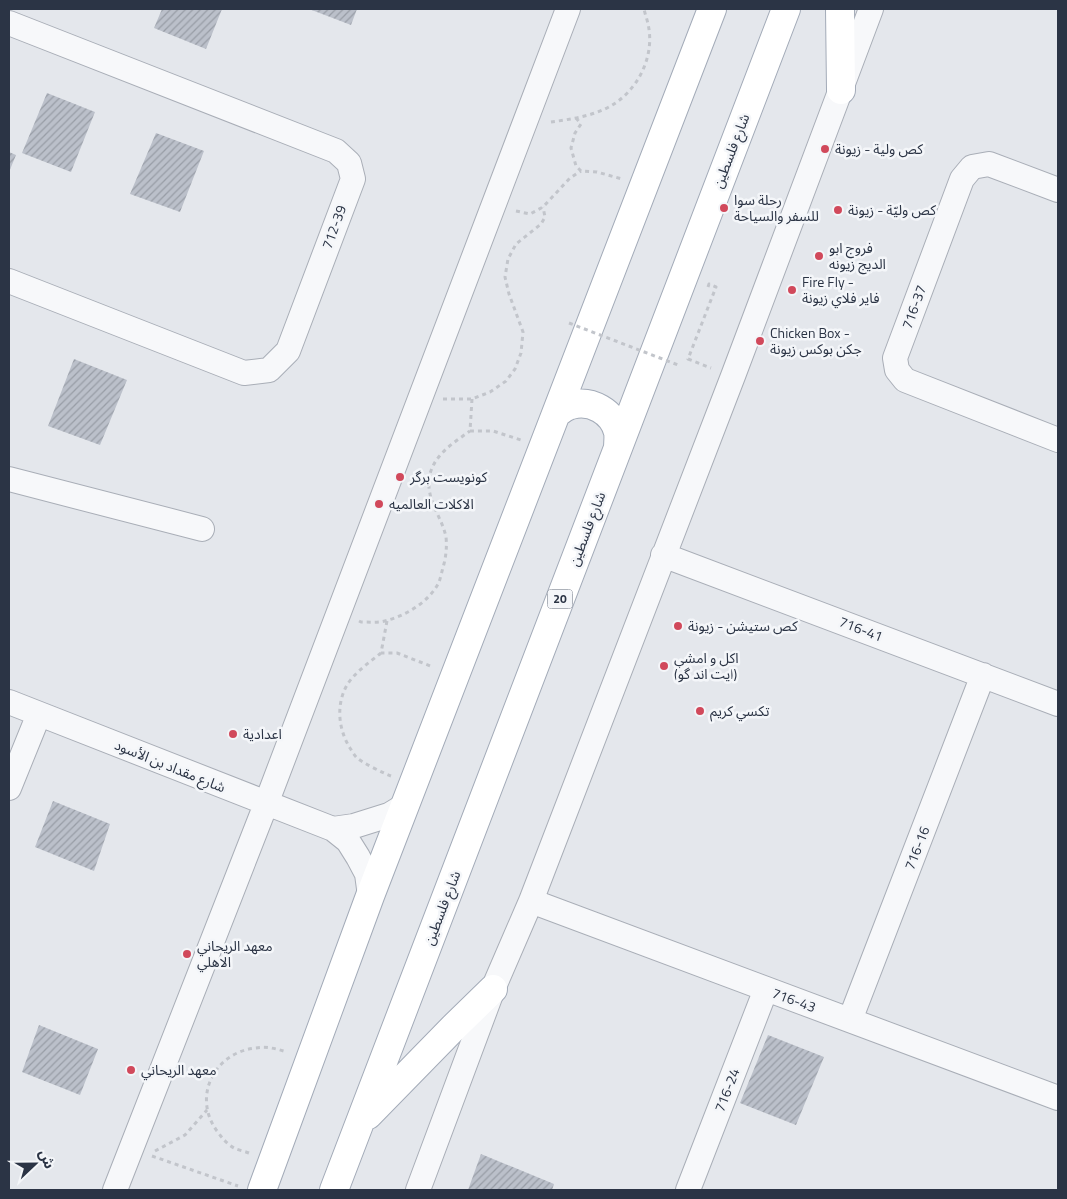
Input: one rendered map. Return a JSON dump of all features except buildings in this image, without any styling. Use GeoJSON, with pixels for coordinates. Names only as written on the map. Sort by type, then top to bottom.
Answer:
{"type":"FeatureCollection","features":[{"type":"Feature","properties":{"kind":"main road"},"geometry":{"type":"LineString","coordinates":[[251,1189],[273,1160],[370,896],[712,9]]}},
{"type":"Feature","properties":{"kind":"main road","name":"شارع فلسطين"},"geometry":{"type":"LineString","coordinates":[[334,1190],[786,9]]}},
{"type":"Feature","properties":{"kind":"main road"},"geometry":{"type":"LineString","coordinates":[[840,9],[841,90]]}},
{"type":"Feature","properties":{"kind":"main road"},"geometry":{"type":"LineString","coordinates":[[557,413],[570,405],[586,403],[600,408],[612,419],[618,433],[618,448]]}},
{"type":"Feature","properties":{"kind":"main road"},"geometry":{"type":"LineString","coordinates":[[360,1123],[493,989]]}},
{"type":"Feature","properties":{"kind":"street"},"geometry":{"type":"LineString","coordinates":[[115,1190],[266,804],[568,9]]}},
{"type":"Feature","properties":{"kind":"street"},"geometry":{"type":"LineString","coordinates":[[418,1190],[493,989],[531,901],[664,555],[871,9]]}},
{"type":"Feature","properties":{"kind":"street","name":"712-39"},"geometry":{"type":"LineString","coordinates":[[9,23],[336,151],[349,163],[352,179],[288,351],[268,370],[244,373],[9,281]]}},
{"type":"Feature","properties":{"kind":"street","name":"716-37"},"geometry":{"type":"LineString","coordinates":[[1058,190],[989,164],[972,168],[962,179],[895,358],[897,370],[905,380],[1058,440]]}},
{"type":"Feature","properties":{"kind":"street"},"geometry":{"type":"LineString","coordinates":[[9,479],[202,529]]}},
{"type":"Feature","properties":{"kind":"street","name":"716-41"},"geometry":{"type":"LineString","coordinates":[[664,555],[1058,704]]}},
{"type":"Feature","properties":{"kind":"street","name":"716-16"},"geometry":{"type":"LineString","coordinates":[[850,1020],[983,676]]}},
{"type":"Feature","properties":{"kind":"street","name":"شارع مقداد بن الأسود"},"geometry":{"type":"LineString","coordinates":[[9,702],[333,829]]}},
{"type":"Feature","properties":{"kind":"street"},"geometry":{"type":"LineString","coordinates":[[9,788],[39,714]]}},
{"type":"Feature","properties":{"kind":"street"},"geometry":{"type":"LineString","coordinates":[[333,829],[354,826],[389,816],[410,794]]}},
{"type":"Feature","properties":{"kind":"street"},"geometry":{"type":"LineString","coordinates":[[333,829],[348,841],[358,857],[367,874],[370,896]]}},
{"type":"Feature","properties":{"kind":"street","name":"716-43"},"geometry":{"type":"LineString","coordinates":[[531,901],[1058,1098]]}},
{"type":"Feature","properties":{"kind":"street","name":"716-24"},"geometry":{"type":"LineString","coordinates":[[688,1190],[766,989]]}},
{"type":"Feature","properties":{"kind":"path"},"geometry":{"type":"LineString","coordinates":[[551,122],[576,118],[595,112],[613,105],[628,93],[638,79],[647,60],[650,43],[649,25],[644,9]]}},
{"type":"Feature","properties":{"kind":"path"},"geometry":{"type":"LineString","coordinates":[[576,118],[581,124],[574,133],[571,148],[576,166],[582,170],[597,172],[644,185]]}},
{"type":"Feature","properties":{"kind":"path"},"geometry":{"type":"LineString","coordinates":[[495,202],[516,211],[530,214],[543,207],[570,178],[582,170]]}},
{"type":"Feature","properties":{"kind":"path"},"geometry":{"type":"LineString","coordinates":[[422,391],[445,400],[472,399],[490,392],[506,381],[515,369],[521,353],[523,332],[505,277],[508,259],[516,244],[541,224],[544,218],[543,207]]}},
{"type":"Feature","properties":{"kind":"path"},"geometry":{"type":"LineString","coordinates":[[688,359],[716,286],[709,284],[706,293]]}},
{"type":"Feature","properties":{"kind":"path"},"geometry":{"type":"LineString","coordinates":[[569,323],[678,365]]}},
{"type":"Feature","properties":{"kind":"path"},"geometry":{"type":"LineString","coordinates":[[470,431],[472,399]]}},
{"type":"Feature","properties":{"kind":"path"},"geometry":{"type":"LineString","coordinates":[[338,614],[361,622],[387,621],[420,605],[439,582],[447,549],[445,536],[432,505],[429,489],[434,464],[441,454],[470,431],[493,431],[544,447]]}},
{"type":"Feature","properties":{"kind":"path"},"geometry":{"type":"LineString","coordinates":[[381,653],[387,621]]}},
{"type":"Feature","properties":{"kind":"path"},"geometry":{"type":"LineString","coordinates":[[410,794],[382,772],[357,758],[347,743],[341,728],[339,712],[347,684],[359,671],[381,653],[397,653],[456,676]]}},
{"type":"Feature","properties":{"kind":"path"},"geometry":{"type":"LineString","coordinates":[[273,1160],[233,1147],[223,1140],[210,1120],[207,1110],[206,1096],[209,1082],[224,1062],[244,1050],[265,1047],[278,1049],[309,1060]]}},
{"type":"Feature","properties":{"kind":"path"},"geometry":{"type":"LineString","coordinates":[[207,1110],[185,1135],[147,1154],[251,1189]]}},
{"type":"Feature","properties":{"kind":"place","name":"كص ولية - زيونة"},"geometry":{"type":"Point","coordinates":[825,149]}},
{"type":"Feature","properties":{"kind":"place","name":"رحلة سوا للسفر والسياحة"},"geometry":{"type":"Point","coordinates":[724,208]}},
{"type":"Feature","properties":{"kind":"place","name":"كص وليّة - زيونة"},"geometry":{"type":"Point","coordinates":[838,210]}},
{"type":"Feature","properties":{"kind":"place","name":"فروج ابو الديج زيونه"},"geometry":{"type":"Point","coordinates":[819,256]}},
{"type":"Feature","properties":{"kind":"place","name":"Fire Fly - فاير فلاي زيونة"},"geometry":{"type":"Point","coordinates":[792,290]}},
{"type":"Feature","properties":{"kind":"place","name":"Chicken Box - جكن بوكس زيونة"},"geometry":{"type":"Point","coordinates":[760,341]}},
{"type":"Feature","properties":{"kind":"place","name":"كونويست برگر"},"geometry":{"type":"Point","coordinates":[400,477]}},
{"type":"Feature","properties":{"kind":"place","name":"الاكلات العالميه"},"geometry":{"type":"Point","coordinates":[379,504]}},
{"type":"Feature","properties":{"kind":"place","name":"كص ستيشن - زيونة"},"geometry":{"type":"Point","coordinates":[678,626]}},
{"type":"Feature","properties":{"kind":"place","name":"اكل و امشي (ايت اند گو)"},"geometry":{"type":"Point","coordinates":[664,666]}},
{"type":"Feature","properties":{"kind":"place","name":"تكسي كريم"},"geometry":{"type":"Point","coordinates":[700,711]}},
{"type":"Feature","properties":{"kind":"place","name":"اعدادية"},"geometry":{"type":"Point","coordinates":[233,734]}},
{"type":"Feature","properties":{"kind":"place","name":"معهد الريحاني الاهلي"},"geometry":{"type":"Point","coordinates":[187,954]}},
{"type":"Feature","properties":{"kind":"place","name":"معهد الريحاني"},"geometry":{"type":"Point","coordinates":[131,1070]}}]}
